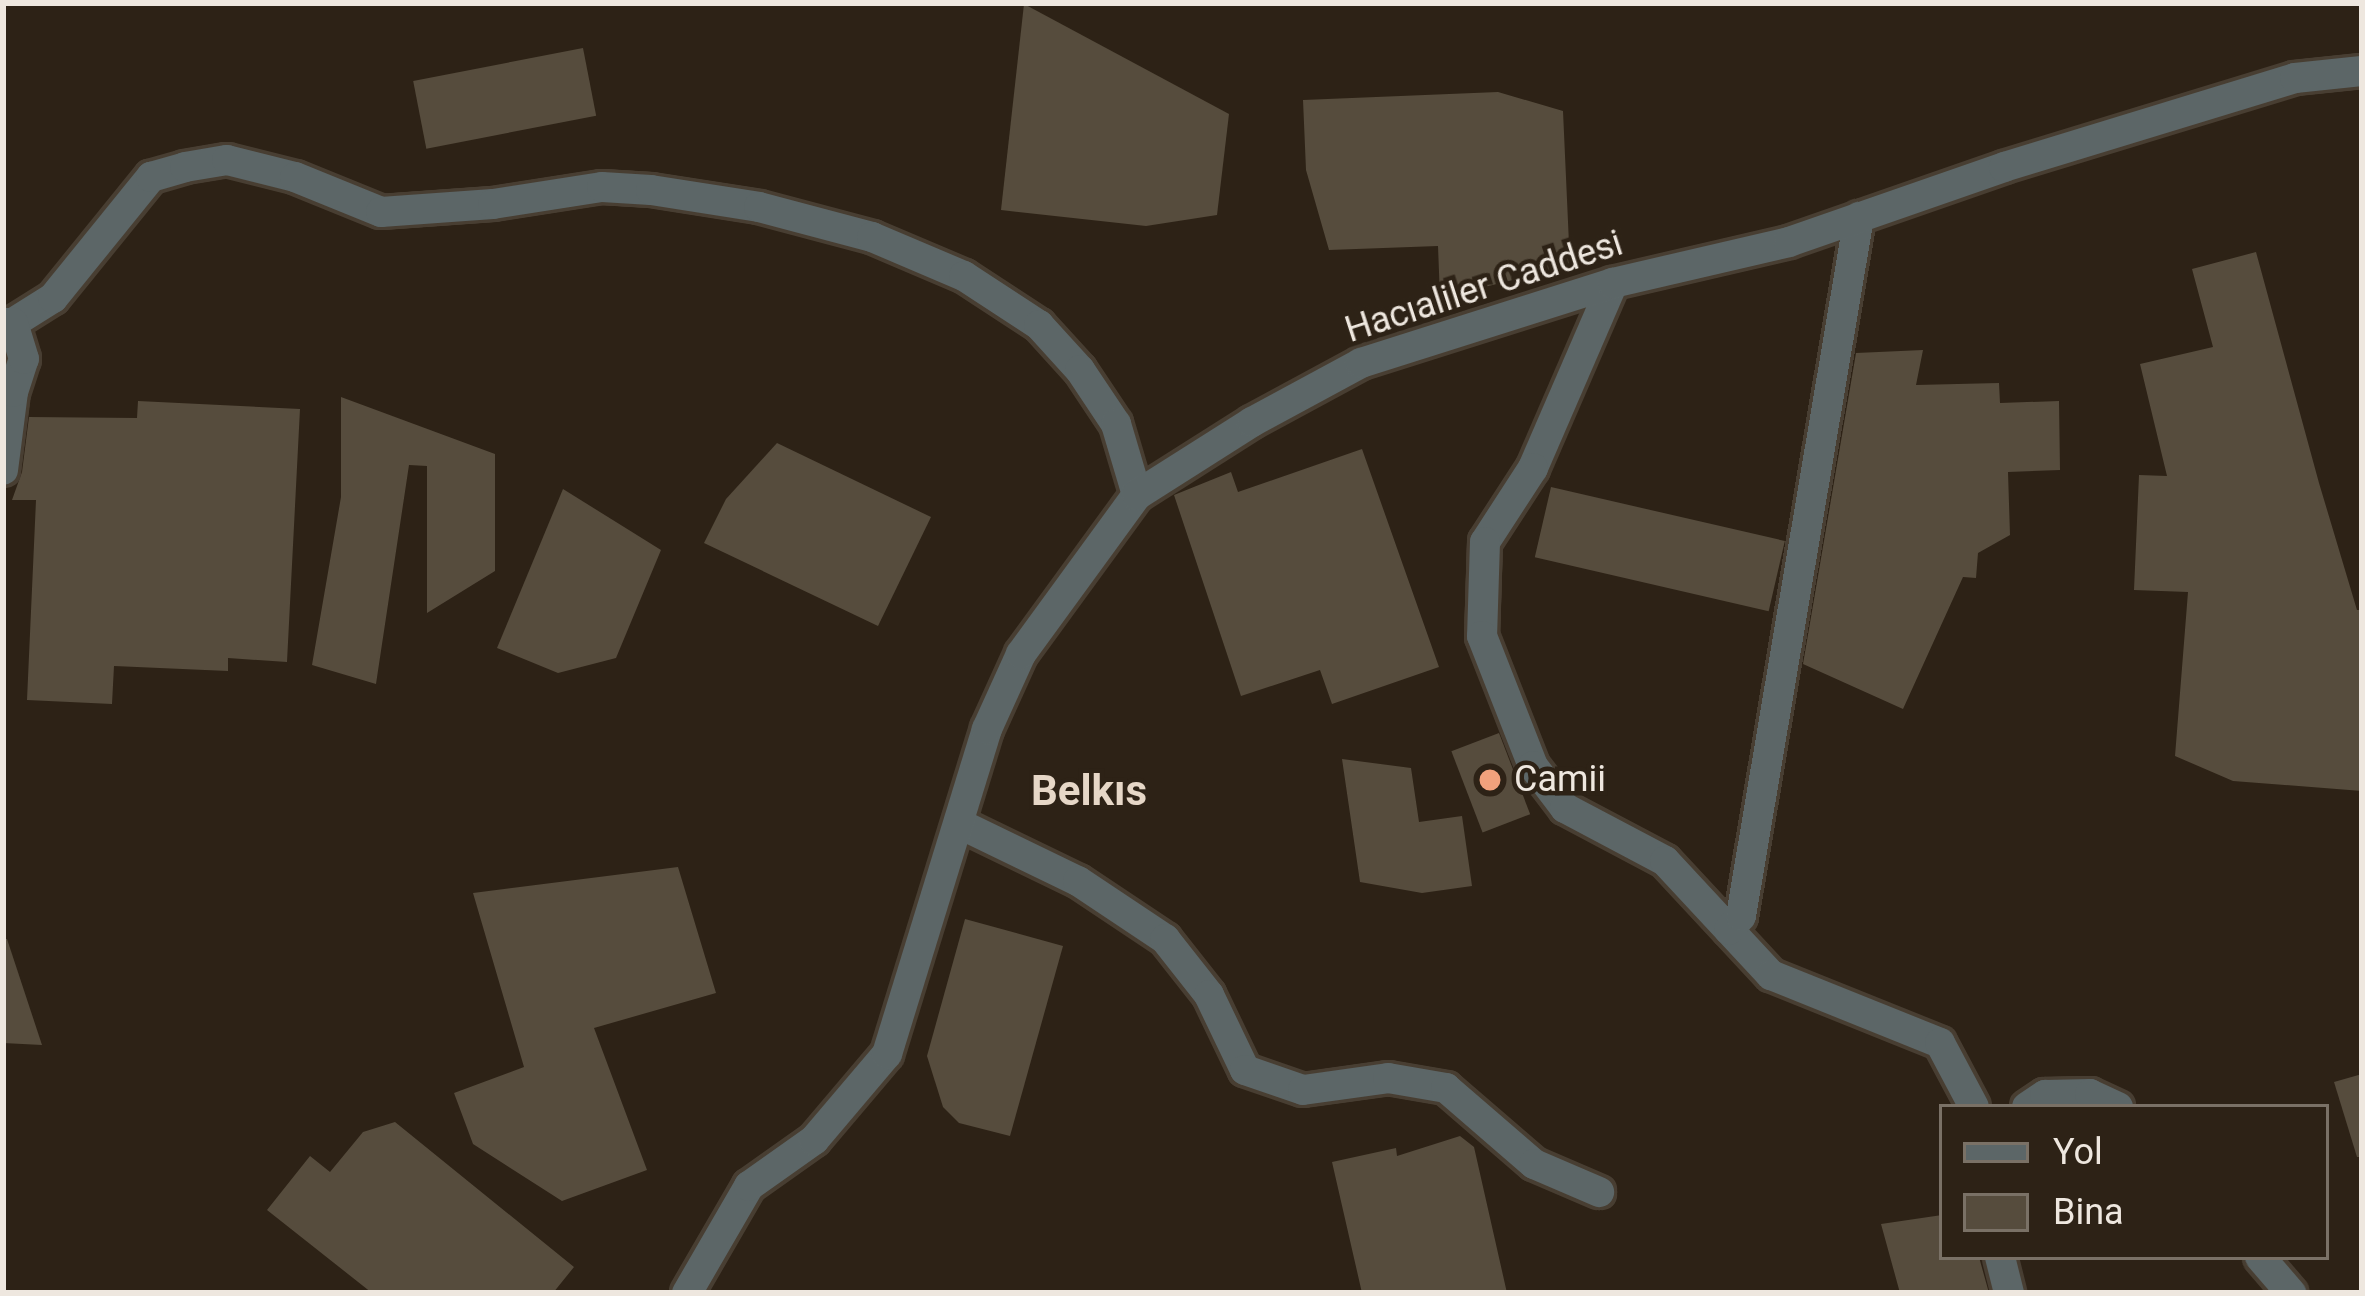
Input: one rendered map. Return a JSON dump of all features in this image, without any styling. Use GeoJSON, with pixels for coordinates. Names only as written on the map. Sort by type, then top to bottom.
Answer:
{"type":"FeatureCollection","features":[{"type":"Feature","properties":{"kind":"street","name":"Hacıaliler Caddesi"},"geometry":{"type":"LineString","coordinates":[[687,1293],[749,1186],[814,1140],[887,1054],[962,826],[987,729],[1021,654],[1137,495],[1252,422],[1360,363],[1613,283],[1789,242],[2295,78],[2362,70]]}},
{"type":"Feature","properties":{"kind":"street"},"geometry":{"type":"LineString","coordinates":[[3,470],[13,392],[24,359],[8,323],[52,298],[152,177],[227,160],[295,177],[382,212],[493,204],[602,187],[694,197],[872,237],[964,276],[1039,325],[1080,370],[1116,424],[1137,495]]}},
{"type":"Feature","properties":{"kind":"street"},"geometry":{"type":"LineString","coordinates":[[1729,930],[1741,916],[1859,217]]}},
{"type":"Feature","properties":{"kind":"street"},"geometry":{"type":"LineString","coordinates":[[1613,283],[1533,469],[1485,542],[1482,636],[1532,766],[1565,808],[1665,861],[1772,975],[1940,1043],[1972,1104]]}},
{"type":"Feature","properties":{"kind":"street"},"geometry":{"type":"LineString","coordinates":[[962,826],[1078,881],[1165,939],[1209,995],[1245,1070],[1303,1090],[1388,1078],[1446,1088],[1534,1164],[1599,1192]]}},
{"type":"Feature","properties":{"kind":"street"},"geometry":{"type":"LineString","coordinates":[[2032,1104],[2045,1095],[2090,1094],[2112,1104]]}},
{"type":"Feature","properties":{"kind":"street"},"geometry":{"type":"LineString","coordinates":[[2001,1260],[2009,1293]]}},
{"type":"Feature","properties":{"kind":"street"},"geometry":{"type":"LineString","coordinates":[[2263,1260],[2291,1293]]}},
{"type":"Feature","properties":{"kind":"building"},"geometry":{"type":"Polygon","coordinates":[[[1024,4],[1229,114],[1217,215],[1146,226],[1001,210],[1024,4]]]}},
{"type":"Feature","properties":{"kind":"building"},"geometry":{"type":"Polygon","coordinates":[[[583,48],[596,116],[426,149],[413,81],[583,48]]]}},
{"type":"Feature","properties":{"kind":"building"},"geometry":{"type":"Polygon","coordinates":[[[1498,92],[1563,111],[1570,266],[1440,298],[1438,246],[1329,250],[1306,170],[1303,100],[1498,92]]]}},
{"type":"Feature","properties":{"kind":"building"},"geometry":{"type":"Polygon","coordinates":[[[2256,252],[2319,483],[2357,610],[2362,610],[2362,791],[2233,781],[2175,756],[2188,592],[2134,590],[2139,475],[2167,476],[2140,364],[2213,347],[2192,269],[2256,252]]]}},
{"type":"Feature","properties":{"kind":"building"},"geometry":{"type":"Polygon","coordinates":[[[1923,350],[1916,385],[1999,383],[2000,403],[2059,401],[2060,470],[2008,472],[2010,535],[1978,553],[1976,578],[1963,577],[1903,709],[1803,664],[1856,353],[1923,350]]]}},
{"type":"Feature","properties":{"kind":"building"},"geometry":{"type":"Polygon","coordinates":[[[341,397],[495,454],[495,571],[427,613],[427,466],[409,465],[376,684],[312,665],[341,497],[341,397]]]}},
{"type":"Feature","properties":{"kind":"building"},"geometry":{"type":"Polygon","coordinates":[[[138,401],[300,409],[287,662],[228,658],[228,671],[114,666],[112,704],[27,700],[36,500],[12,500],[22,472],[29,417],[137,418],[138,401]]]}},
{"type":"Feature","properties":{"kind":"building"},"geometry":{"type":"Polygon","coordinates":[[[777,443],[931,517],[878,626],[704,543],[726,499],[777,443]]]}},
{"type":"Feature","properties":{"kind":"building"},"geometry":{"type":"Polygon","coordinates":[[[1362,449],[1439,667],[1332,704],[1320,670],[1241,696],[1174,495],[1231,472],[1238,492],[1362,449]]]}},
{"type":"Feature","properties":{"kind":"building"},"geometry":{"type":"Polygon","coordinates":[[[1551,487],[1785,541],[1769,611],[1535,557],[1551,487]]]}},
{"type":"Feature","properties":{"kind":"building"},"geometry":{"type":"Polygon","coordinates":[[[563,489],[661,550],[616,658],[558,673],[497,648],[563,489]]]}},
{"type":"Feature","properties":{"kind":"building","name":"Camii"},"geometry":{"type":"Polygon","coordinates":[[[1499,733],[1530,814],[1483,832],[1451,751],[1499,733]]]}},
{"type":"Feature","properties":{"kind":"building"},"geometry":{"type":"Polygon","coordinates":[[[1342,759],[1411,768],[1419,822],[1462,816],[1472,886],[1422,893],[1360,882],[1342,759]]]}},
{"type":"Feature","properties":{"kind":"building"},"geometry":{"type":"Polygon","coordinates":[[[678,867],[716,993],[594,1028],[647,1170],[562,1201],[473,1144],[454,1093],[524,1067],[473,893],[678,867]]]}},
{"type":"Feature","properties":{"kind":"building"},"geometry":{"type":"Polygon","coordinates":[[[965,919],[1063,946],[1010,1136],[959,1123],[943,1107],[927,1056],[965,919]]]}},
{"type":"Feature","properties":{"kind":"building"},"geometry":{"type":"Polygon","coordinates":[[[3,939],[7,939],[42,1045],[3,1043],[3,939]]]}},
{"type":"Feature","properties":{"kind":"building"},"geometry":{"type":"Polygon","coordinates":[[[2362,1074],[2362,1157],[2357,1157],[2334,1082],[2362,1074]]]}},
{"type":"Feature","properties":{"kind":"building"},"geometry":{"type":"Polygon","coordinates":[[[395,1122],[574,1267],[553,1293],[372,1293],[267,1210],[310,1156],[330,1172],[363,1132],[395,1122]]]}},
{"type":"Feature","properties":{"kind":"building"},"geometry":{"type":"Polygon","coordinates":[[[1460,1136],[1474,1147],[1507,1293],[1362,1293],[1332,1162],[1396,1148],[1397,1156],[1460,1136]]]}},
{"type":"Feature","properties":{"kind":"building"},"geometry":{"type":"Polygon","coordinates":[[[1939,1215],[1939,1260],[1980,1260],[1989,1293],[1900,1293],[1881,1224],[1939,1215]]]}},
{"type":"Feature","properties":{"kind":"place","name":"Camii"},"geometry":{"type":"Point","coordinates":[1490,780]}},
{"type":"Feature","properties":{"kind":"district","name":"Belkıs"},"geometry":{"type":"Point","coordinates":[1089,791]}}]}
